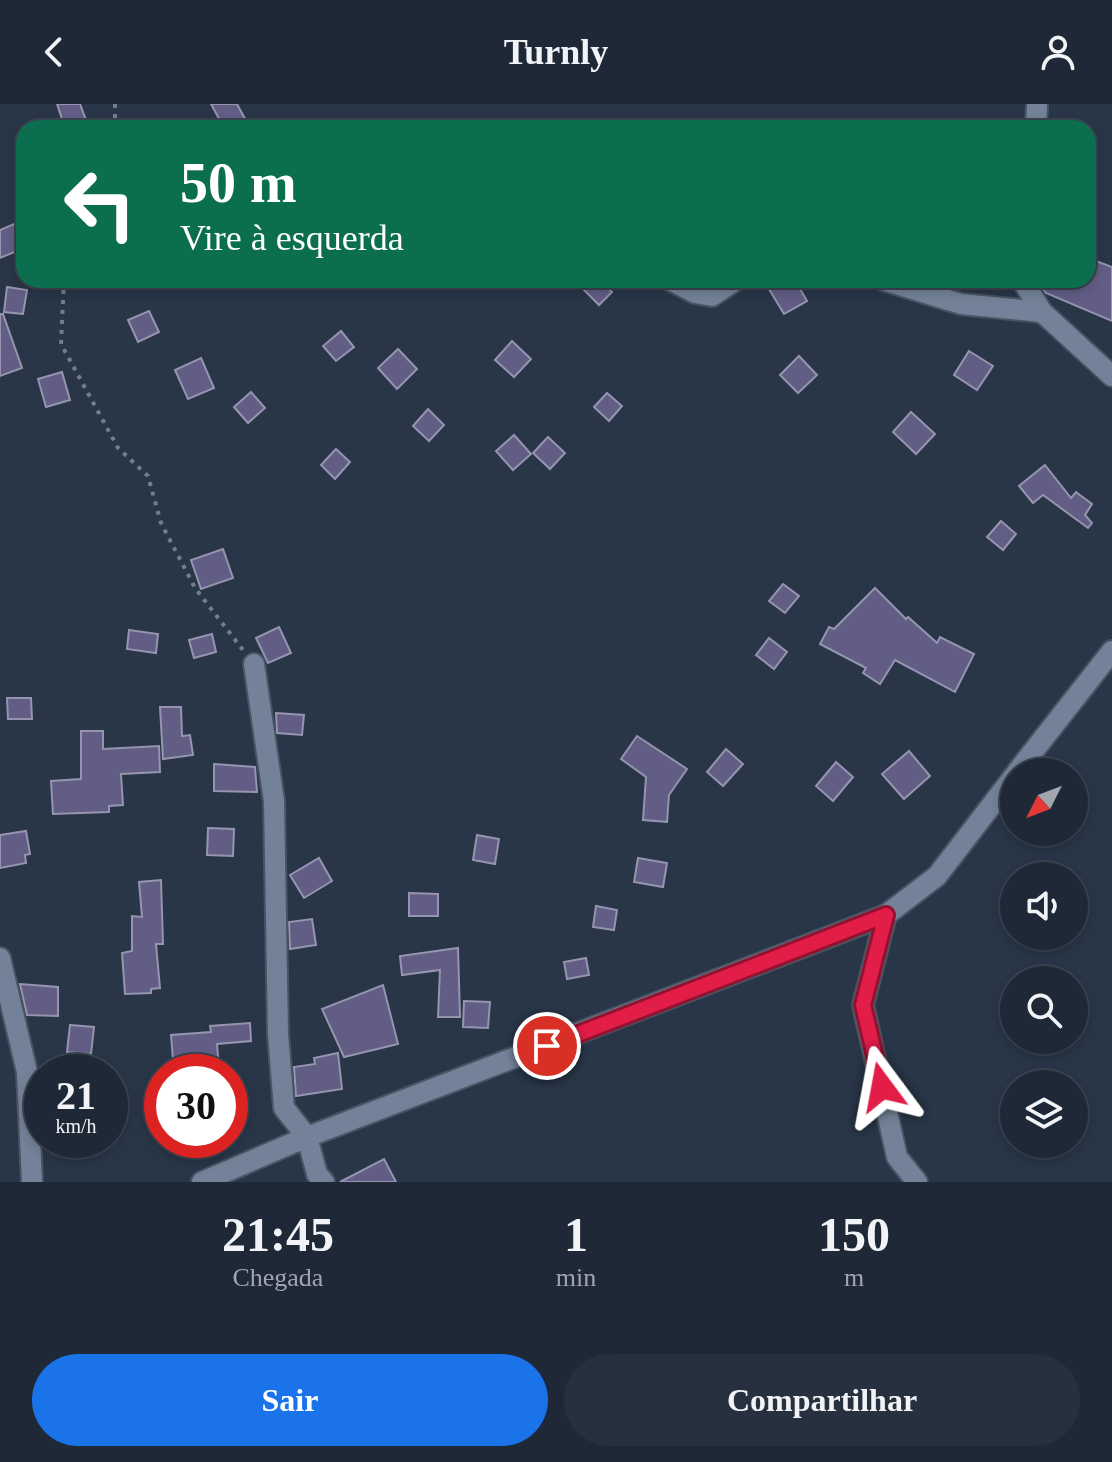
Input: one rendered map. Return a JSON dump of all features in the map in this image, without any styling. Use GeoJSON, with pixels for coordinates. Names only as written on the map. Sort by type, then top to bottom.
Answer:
{"type":"FeatureCollection","features":[{"type":"Feature","properties":{"kind":"street"},"geometry":{"type":"LineString","coordinates":[[685,288],[712,296],[724,288]]}},
{"type":"Feature","properties":{"kind":"street"},"geometry":{"type":"LineString","coordinates":[[909,288],[961,304],[1042,312]]}},
{"type":"Feature","properties":{"kind":"street"},"geometry":{"type":"LineString","coordinates":[[1027,288],[1042,312],[1112,376]]}},
{"type":"Feature","properties":{"kind":"street"},"geometry":{"type":"LineString","coordinates":[[1028,758],[1112,651]]}},
{"type":"Feature","properties":{"kind":"street"},"geometry":{"type":"LineString","coordinates":[[254,664],[274,801],[278,1034],[284,1108],[307,1137],[317,1174],[324,1182]]}},
{"type":"Feature","properties":{"kind":"street"},"geometry":{"type":"LineString","coordinates":[[202,1182],[307,1137],[886,915],[937,876],[1000,795]]}},
{"type":"Feature","properties":{"kind":"street"},"geometry":{"type":"LineString","coordinates":[[886,915],[863,1005],[897,1157],[917,1182]]}},
{"type":"Feature","properties":{"kind":"street"},"geometry":{"type":"LineString","coordinates":[[0,958],[27,1072],[32,1182]]}},
{"type":"Feature","properties":{"kind":"path"},"geometry":{"type":"LineString","coordinates":[[64,288],[61,344],[118,448],[148,476],[161,523],[195,588],[254,664]]}},
{"type":"Feature","properties":{"kind":"building"},"geometry":{"type":"Polygon","coordinates":[[[57,104],[80,104],[86,120],[62,120],[57,104]]]}},
{"type":"Feature","properties":{"kind":"building"},"geometry":{"type":"Polygon","coordinates":[[[211,104],[237,104],[246,120],[220,120],[211,104]]]}},
{"type":"Feature","properties":{"kind":"building"},"geometry":{"type":"Polygon","coordinates":[[[14,224],[16,229],[16,251],[0,258],[0,230],[14,224]]]}},
{"type":"Feature","properties":{"kind":"building"},"geometry":{"type":"Polygon","coordinates":[[[1096,261],[1112,267],[1112,321],[1046,293],[1043,288],[1096,288],[1096,261]]]}},
{"type":"Feature","properties":{"kind":"building"},"geometry":{"type":"Polygon","coordinates":[[[7,287],[27,290],[23,314],[4,312],[7,287]]]}},
{"type":"Feature","properties":{"kind":"building"},"geometry":{"type":"Polygon","coordinates":[[[608,288],[612,292],[599,305],[584,290],[608,288]]]}},
{"type":"Feature","properties":{"kind":"building"},"geometry":{"type":"Polygon","coordinates":[[[800,288],[807,301],[784,314],[769,289],[800,288]]]}},
{"type":"Feature","properties":{"kind":"building"},"geometry":{"type":"Polygon","coordinates":[[[149,311],[159,332],[138,342],[128,320],[149,311]]]}},
{"type":"Feature","properties":{"kind":"building"},"geometry":{"type":"Polygon","coordinates":[[[0,314],[3,314],[22,368],[0,376],[0,314]]]}},
{"type":"Feature","properties":{"kind":"building"},"geometry":{"type":"Polygon","coordinates":[[[341,331],[354,347],[336,361],[323,346],[341,331]]]}},
{"type":"Feature","properties":{"kind":"building"},"geometry":{"type":"Polygon","coordinates":[[[512,341],[531,359],[514,377],[495,360],[512,341]]]}},
{"type":"Feature","properties":{"kind":"building"},"geometry":{"type":"Polygon","coordinates":[[[398,349],[417,369],[397,389],[378,368],[398,349]]]}},
{"type":"Feature","properties":{"kind":"building"},"geometry":{"type":"Polygon","coordinates":[[[969,351],[993,366],[977,390],[954,375],[969,351]]]}},
{"type":"Feature","properties":{"kind":"building"},"geometry":{"type":"Polygon","coordinates":[[[799,356],[817,375],[798,393],[780,375],[799,356]]]}},
{"type":"Feature","properties":{"kind":"building"},"geometry":{"type":"Polygon","coordinates":[[[201,358],[214,388],[188,399],[175,370],[201,358]]]}},
{"type":"Feature","properties":{"kind":"building"},"geometry":{"type":"Polygon","coordinates":[[[62,372],[70,400],[46,407],[38,379],[62,372]]]}},
{"type":"Feature","properties":{"kind":"building"},"geometry":{"type":"Polygon","coordinates":[[[251,392],[265,408],[248,423],[234,407],[251,392]]]}},
{"type":"Feature","properties":{"kind":"building"},"geometry":{"type":"Polygon","coordinates":[[[607,393],[622,406],[609,421],[594,407],[607,393]]]}},
{"type":"Feature","properties":{"kind":"building"},"geometry":{"type":"Polygon","coordinates":[[[428,409],[444,425],[429,441],[413,426],[428,409]]]}},
{"type":"Feature","properties":{"kind":"building"},"geometry":{"type":"Polygon","coordinates":[[[911,412],[935,434],[916,454],[893,432],[911,412]]]}},
{"type":"Feature","properties":{"kind":"building"},"geometry":{"type":"Polygon","coordinates":[[[514,435],[531,454],[513,470],[496,451],[514,435]]]}},
{"type":"Feature","properties":{"kind":"building"},"geometry":{"type":"Polygon","coordinates":[[[548,437],[565,453],[550,469],[533,453],[548,437]]]}},
{"type":"Feature","properties":{"kind":"building"},"geometry":{"type":"Polygon","coordinates":[[[336,449],[350,462],[335,479],[321,465],[336,449]]]}},
{"type":"Feature","properties":{"kind":"building"},"geometry":{"type":"Polygon","coordinates":[[[1045,465],[1071,498],[1076,492],[1092,504],[1085,515],[1092,523],[1088,528],[1043,495],[1033,503],[1019,486],[1045,465]]]}},
{"type":"Feature","properties":{"kind":"building"},"geometry":{"type":"Polygon","coordinates":[[[1001,521],[1016,534],[1003,550],[987,537],[1001,521]]]}},
{"type":"Feature","properties":{"kind":"building"},"geometry":{"type":"Polygon","coordinates":[[[223,549],[233,578],[201,589],[191,560],[223,549]]]}},
{"type":"Feature","properties":{"kind":"building"},"geometry":{"type":"Polygon","coordinates":[[[783,584],[799,596],[785,613],[769,601],[783,584]]]}},
{"type":"Feature","properties":{"kind":"building"},"geometry":{"type":"Polygon","coordinates":[[[875,588],[906,619],[908,617],[937,643],[940,637],[974,654],[955,692],[895,660],[880,684],[863,673],[866,668],[820,644],[829,627],[834,629],[875,588]]]}},
{"type":"Feature","properties":{"kind":"building"},"geometry":{"type":"Polygon","coordinates":[[[279,627],[291,653],[268,663],[256,638],[279,627]]]}},
{"type":"Feature","properties":{"kind":"building"},"geometry":{"type":"Polygon","coordinates":[[[129,630],[158,634],[156,653],[127,649],[129,630]]]}},
{"type":"Feature","properties":{"kind":"building"},"geometry":{"type":"Polygon","coordinates":[[[212,634],[216,652],[194,658],[189,640],[212,634]]]}},
{"type":"Feature","properties":{"kind":"building"},"geometry":{"type":"Polygon","coordinates":[[[769,638],[787,652],[774,669],[756,655],[769,638]]]}},
{"type":"Feature","properties":{"kind":"building"},"geometry":{"type":"Polygon","coordinates":[[[7,698],[31,698],[32,719],[8,719],[7,698]]]}},
{"type":"Feature","properties":{"kind":"building"},"geometry":{"type":"Polygon","coordinates":[[[160,707],[181,707],[182,736],[190,735],[193,755],[163,759],[160,707]]]}},
{"type":"Feature","properties":{"kind":"building"},"geometry":{"type":"Polygon","coordinates":[[[276,713],[304,715],[302,735],[277,733],[276,713]]]}},
{"type":"Feature","properties":{"kind":"building"},"geometry":{"type":"Polygon","coordinates":[[[81,731],[103,731],[103,749],[159,746],[160,772],[121,774],[123,805],[109,806],[109,812],[53,814],[51,781],[81,779],[81,731]]]}},
{"type":"Feature","properties":{"kind":"building"},"geometry":{"type":"Polygon","coordinates":[[[637,736],[687,769],[669,795],[667,822],[643,820],[646,777],[621,759],[637,736]]]}},
{"type":"Feature","properties":{"kind":"building"},"geometry":{"type":"Polygon","coordinates":[[[726,749],[743,764],[723,786],[707,772],[726,749]]]}},
{"type":"Feature","properties":{"kind":"building"},"geometry":{"type":"Polygon","coordinates":[[[909,751],[930,776],[904,799],[882,774],[909,751]]]}},
{"type":"Feature","properties":{"kind":"building"},"geometry":{"type":"Polygon","coordinates":[[[836,762],[853,777],[833,801],[816,786],[836,762]]]}},
{"type":"Feature","properties":{"kind":"building"},"geometry":{"type":"Polygon","coordinates":[[[214,764],[255,767],[257,792],[214,791],[214,764]]]}},
{"type":"Feature","properties":{"kind":"building"},"geometry":{"type":"Polygon","coordinates":[[[208,828],[234,829],[233,856],[207,855],[208,828]]]}},
{"type":"Feature","properties":{"kind":"building"},"geometry":{"type":"Polygon","coordinates":[[[26,831],[30,854],[25,855],[26,863],[0,868],[0,835],[26,831]]]}},
{"type":"Feature","properties":{"kind":"building"},"geometry":{"type":"Polygon","coordinates":[[[477,835],[499,839],[495,864],[473,860],[477,835]]]}},
{"type":"Feature","properties":{"kind":"building"},"geometry":{"type":"Polygon","coordinates":[[[319,858],[332,881],[304,898],[290,875],[319,858]]]}},
{"type":"Feature","properties":{"kind":"building"},"geometry":{"type":"Polygon","coordinates":[[[638,858],[667,863],[663,887],[634,882],[638,858]]]}},
{"type":"Feature","properties":{"kind":"building"},"geometry":{"type":"Polygon","coordinates":[[[161,880],[163,944],[156,944],[160,988],[151,989],[151,993],[125,994],[122,953],[132,951],[132,916],[142,917],[139,882],[161,880]]]}},
{"type":"Feature","properties":{"kind":"building"},"geometry":{"type":"Polygon","coordinates":[[[409,893],[438,894],[438,916],[409,916],[409,893]]]}},
{"type":"Feature","properties":{"kind":"building"},"geometry":{"type":"Polygon","coordinates":[[[596,906],[617,910],[614,930],[593,927],[596,906]]]}},
{"type":"Feature","properties":{"kind":"building"},"geometry":{"type":"Polygon","coordinates":[[[312,919],[316,945],[290,949],[289,922],[312,919]]]}},
{"type":"Feature","properties":{"kind":"building"},"geometry":{"type":"Polygon","coordinates":[[[458,948],[460,1017],[438,1017],[440,970],[402,975],[400,956],[458,948]]]}},
{"type":"Feature","properties":{"kind":"building"},"geometry":{"type":"Polygon","coordinates":[[[586,958],[589,975],[567,979],[564,962],[586,958]]]}},
{"type":"Feature","properties":{"kind":"building"},"geometry":{"type":"Polygon","coordinates":[[[20,984],[58,987],[58,1016],[27,1015],[20,984]]]}},
{"type":"Feature","properties":{"kind":"building"},"geometry":{"type":"Polygon","coordinates":[[[383,985],[398,1044],[344,1057],[322,1009],[383,985]]]}},
{"type":"Feature","properties":{"kind":"building"},"geometry":{"type":"Polygon","coordinates":[[[464,1001],[490,1002],[488,1028],[463,1027],[464,1001]]]}},
{"type":"Feature","properties":{"kind":"building"},"geometry":{"type":"Polygon","coordinates":[[[250,1023],[251,1041],[217,1044],[218,1054],[173,1054],[171,1035],[211,1032],[210,1026],[250,1023]]]}},
{"type":"Feature","properties":{"kind":"building"},"geometry":{"type":"Polygon","coordinates":[[[70,1025],[94,1027],[91,1054],[67,1052],[70,1025]]]}},
{"type":"Feature","properties":{"kind":"building"},"geometry":{"type":"Polygon","coordinates":[[[338,1053],[342,1089],[296,1096],[294,1067],[315,1064],[314,1058],[338,1053]]]}},
{"type":"Feature","properties":{"kind":"building"},"geometry":{"type":"Polygon","coordinates":[[[384,1159],[396,1182],[340,1182],[384,1159]]]}},
{"type":"Feature","properties":{"kind":"route"},"geometry":{"type":"LineString","coordinates":[[547,1046],[886,915],[863,1005],[882,1087]]}}]}
